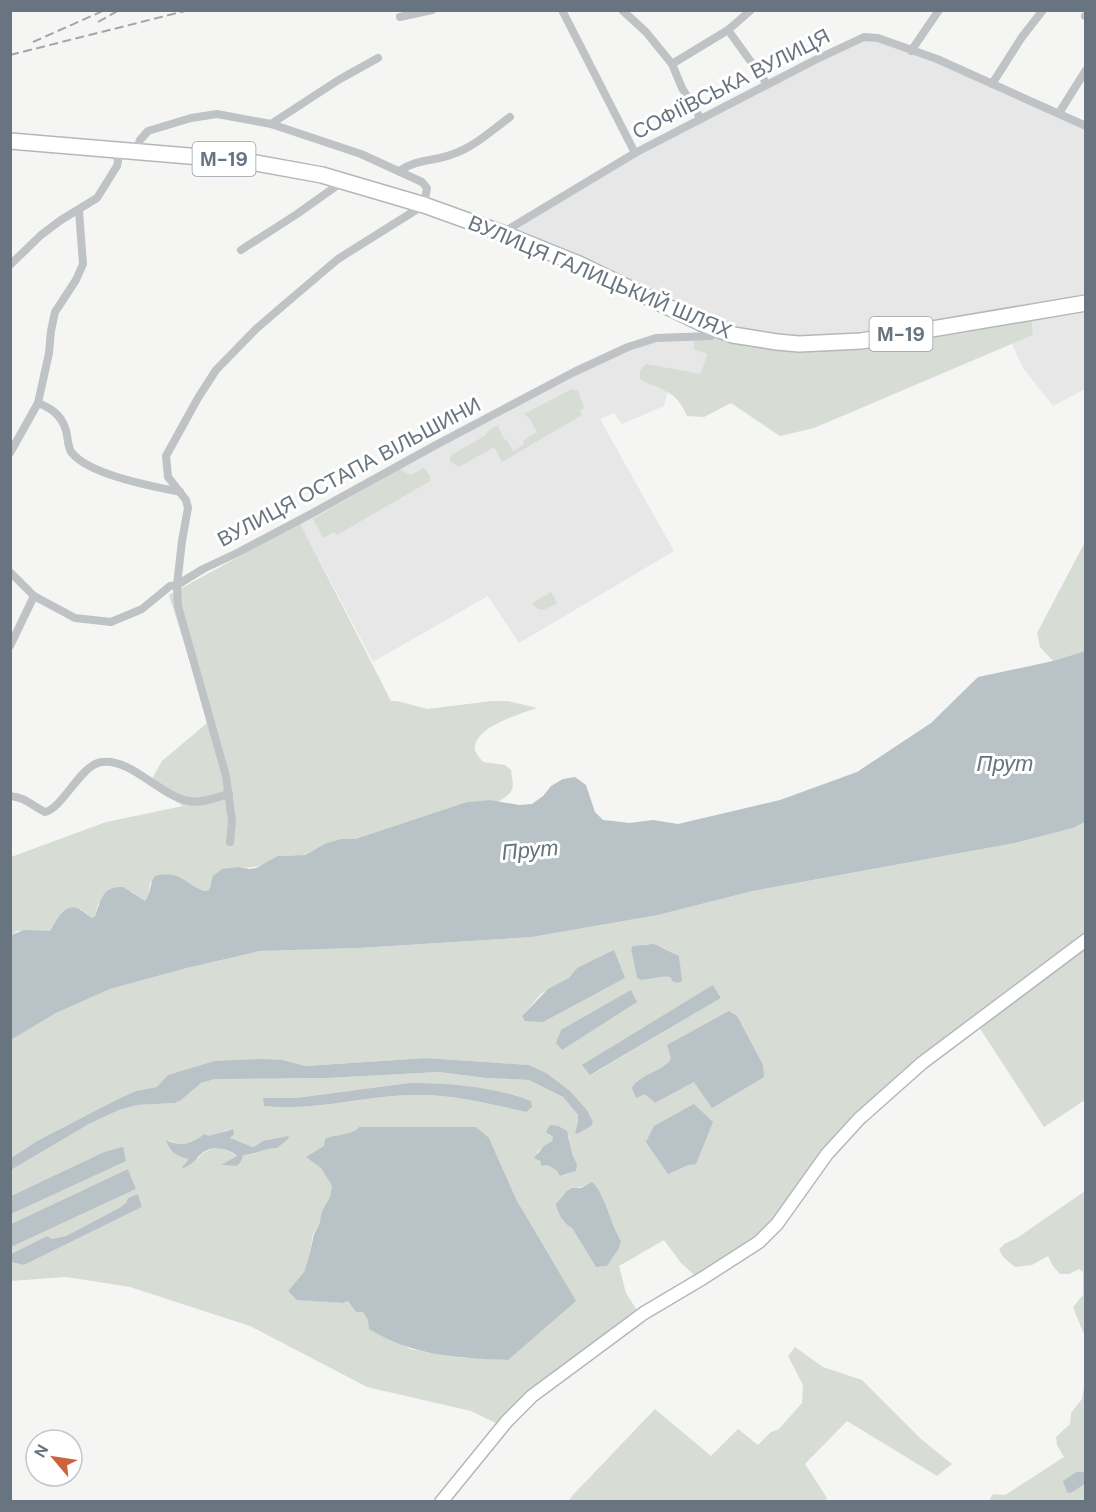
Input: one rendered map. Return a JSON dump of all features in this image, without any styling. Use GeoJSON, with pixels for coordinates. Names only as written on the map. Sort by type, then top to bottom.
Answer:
{"type":"FeatureCollection","features":[{"type":"Feature","properties":{"kind":"highway","name":"ВУЛИЦЯ ГАЛИЦЬКИЙ ШЛЯХ"},"geometry":{"type":"LineString","coordinates":[[10,141],[136,150],[251,162],[344,181],[424,205],[502,233],[579,264],[701,323],[734,335],[799,344],[861,341],[1086,303]]}},
{"type":"Feature","properties":{"kind":"main road"},"geometry":{"type":"LineString","coordinates":[[441,1502],[507,1421],[532,1396],[644,1313],[759,1242],[777,1224],[827,1154],[859,1119],[922,1063],[1086,940]]}},
{"type":"Feature","properties":{"kind":"street"},"geometry":{"type":"LineString","coordinates":[[400,17],[432,10]]}},
{"type":"Feature","properties":{"kind":"street"},"geometry":{"type":"LineString","coordinates":[[562,10],[635,153]]}},
{"type":"Feature","properties":{"kind":"street"},"geometry":{"type":"LineString","coordinates":[[622,10],[646,32],[672,64],[682,88],[701,119]]}},
{"type":"Feature","properties":{"kind":"street"},"geometry":{"type":"LineString","coordinates":[[672,64],[729,30],[751,10]]}},
{"type":"Feature","properties":{"kind":"street"},"geometry":{"type":"LineString","coordinates":[[911,51],[939,10]]}},
{"type":"Feature","properties":{"kind":"street"},"geometry":{"type":"LineString","coordinates":[[992,84],[1022,37],[1043,10]]}},
{"type":"Feature","properties":{"kind":"street"},"geometry":{"type":"LineString","coordinates":[[729,30],[767,84]]}},
{"type":"Feature","properties":{"kind":"street","name":"СОФІЇВСЬКА ВУЛИЦЯ"},"geometry":{"type":"LineString","coordinates":[[502,233],[635,153],[767,84],[864,37],[878,38],[937,59],[1086,126]]}},
{"type":"Feature","properties":{"kind":"street"},"geometry":{"type":"LineString","coordinates":[[271,124],[340,79],[378,58]]}},
{"type":"Feature","properties":{"kind":"street"},"geometry":{"type":"LineString","coordinates":[[1059,112],[1086,70]]}},
{"type":"Feature","properties":{"kind":"street"},"geometry":{"type":"LineString","coordinates":[[136,150],[140,140],[148,131],[191,118],[217,114],[271,124],[361,154],[422,182],[427,188],[424,205],[339,259],[256,329],[216,370],[166,456],[168,477],[186,500],[188,508],[177,585],[178,606],[226,776],[232,821],[230,842]]}},
{"type":"Feature","properties":{"kind":"street"},"geometry":{"type":"LineString","coordinates":[[399,171],[418,161],[456,153],[510,117]]}},
{"type":"Feature","properties":{"kind":"street"},"geometry":{"type":"LineString","coordinates":[[10,266],[61,220],[97,198],[114,172],[118,161],[115,149]]}},
{"type":"Feature","properties":{"kind":"street"},"geometry":{"type":"LineString","coordinates":[[241,250],[344,181]]}},
{"type":"Feature","properties":{"kind":"street"},"geometry":{"type":"LineString","coordinates":[[10,453],[38,403],[55,312],[76,280],[83,264],[79,211]]}},
{"type":"Feature","properties":{"kind":"street","name":"ВУЛИЦЯ ОСТАПА ВІЛЬШИНИ"},"geometry":{"type":"LineString","coordinates":[[10,572],[34,596],[75,618],[111,622],[142,609],[170,586],[177,585],[202,568],[237,553],[574,372],[656,338],[711,336],[716,328]]}},
{"type":"Feature","properties":{"kind":"street"},"geometry":{"type":"LineString","coordinates":[[38,403],[58,414],[64,424],[72,453],[118,478],[180,492]]}},
{"type":"Feature","properties":{"kind":"street"},"geometry":{"type":"LineString","coordinates":[[10,646],[34,596]]}},
{"type":"Feature","properties":{"kind":"street"},"geometry":{"type":"LineString","coordinates":[[10,796],[29,801],[45,812],[51,811],[69,789],[95,764],[102,761],[112,762],[129,769],[177,798],[191,802],[229,794]]}},
{"type":"Feature","properties":{"kind":"shaded area"},"geometry":{"type":"Polygon","coordinates":[[[877,37],[1085,124],[1085,389],[1053,406],[1023,368],[1012,344],[1033,335],[836,345],[733,335],[499,234],[633,153],[850,41],[877,37]]]}},
{"type":"Feature","properties":{"kind":"shaded area"},"geometry":{"type":"Polygon","coordinates":[[[1031,317],[1033,335],[814,428],[780,436],[731,403],[704,417],[687,416],[683,407],[668,392],[640,379],[640,370],[646,364],[701,374],[707,354],[694,349],[694,337],[733,335],[800,347],[1031,317]]]}},
{"type":"Feature","properties":{"kind":"shaded area"},"geometry":{"type":"Polygon","coordinates":[[[694,337],[707,354],[702,374],[651,386],[668,391],[664,406],[622,424],[614,413],[600,419],[674,551],[519,643],[488,596],[373,662],[300,523],[575,372],[656,339],[694,337]]]}},
{"type":"Feature","properties":{"kind":"shaded area"},"geometry":{"type":"Polygon","coordinates":[[[572,389],[578,391],[584,408],[580,411],[582,415],[502,462],[494,447],[459,467],[450,461],[450,456],[486,435],[498,425],[503,438],[513,451],[537,432],[530,419],[524,414],[572,389]]]}},
{"type":"Feature","properties":{"kind":"shaded area"},"geometry":{"type":"Polygon","coordinates":[[[424,468],[430,476],[430,481],[337,535],[334,532],[323,538],[313,519],[400,469],[410,475],[424,468]]]}},
{"type":"Feature","properties":{"kind":"shaded area"},"geometry":{"type":"Polygon","coordinates":[[[300,523],[391,701],[427,709],[492,701],[508,701],[537,708],[489,728],[476,742],[475,750],[483,762],[505,765],[511,770],[513,786],[508,795],[498,802],[490,800],[467,802],[355,839],[341,840],[303,855],[283,856],[257,866],[239,867],[210,884],[209,890],[150,882],[145,902],[132,892],[98,904],[95,916],[92,918],[81,909],[62,912],[50,931],[17,931],[11,935],[11,857],[106,822],[183,806],[149,784],[162,761],[207,723],[169,595],[300,523]]]}},
{"type":"Feature","properties":{"kind":"shaded area"},"geometry":{"type":"Polygon","coordinates":[[[1085,542],[1085,651],[1053,661],[1040,647],[1037,633],[1085,542]]]}},
{"type":"Feature","properties":{"kind":"shaded area"},"geometry":{"type":"Polygon","coordinates":[[[551,592],[557,603],[547,609],[537,608],[532,603],[551,592]]]}},
{"type":"Feature","properties":{"kind":"shaded area"},"geometry":{"type":"Polygon","coordinates":[[[1085,822],[1085,1100],[1044,1127],[979,1027],[949,1048],[898,1090],[825,1160],[790,1217],[764,1242],[703,1283],[681,1263],[664,1240],[619,1266],[626,1293],[643,1320],[553,1385],[506,1428],[471,1411],[367,1387],[250,1326],[130,1287],[66,1277],[11,1281],[11,1262],[24,1265],[142,1207],[138,1194],[128,1198],[126,1203],[119,1208],[66,1236],[52,1239],[47,1236],[11,1254],[11,1247],[136,1189],[128,1169],[11,1224],[11,1214],[52,1194],[123,1148],[104,1152],[11,1196],[11,1170],[89,1124],[119,1110],[137,1105],[175,1103],[201,1083],[215,1079],[327,1078],[439,1072],[486,1078],[529,1080],[563,1097],[578,1115],[575,1132],[593,1122],[587,1110],[570,1091],[548,1074],[529,1065],[427,1058],[305,1066],[283,1060],[168,1075],[158,1087],[136,1091],[116,1100],[37,1141],[11,1158],[11,1040],[56,1013],[110,989],[260,951],[359,948],[532,937],[658,915],[753,891],[1015,843],[1073,828],[1085,822]],[[647,944],[631,949],[637,978],[641,980],[656,976],[670,977],[673,982],[678,983],[681,981],[679,956],[663,948],[647,944]],[[577,968],[569,978],[541,994],[522,1016],[543,1022],[625,977],[577,968]],[[713,985],[591,1075],[721,998],[713,985]],[[671,1058],[645,1093],[655,1103],[694,1082],[764,1077],[671,1058]],[[409,1083],[296,1098],[264,1098],[264,1106],[302,1107],[397,1096],[430,1095],[471,1100],[526,1112],[517,1096],[432,1083],[409,1083]],[[359,1127],[351,1133],[335,1135],[321,1168],[332,1186],[330,1197],[313,1234],[304,1272],[288,1291],[297,1299],[343,1303],[348,1301],[363,1312],[368,1320],[410,1349],[453,1357],[508,1360],[533,1230],[517,1201],[489,1138],[359,1127]],[[233,1129],[209,1137],[204,1134],[191,1142],[182,1144],[167,1140],[174,1152],[188,1157],[198,1159],[206,1152],[224,1147],[237,1156],[222,1165],[237,1166],[243,1155],[277,1148],[263,1141],[253,1147],[230,1138],[233,1129]],[[549,1135],[553,1137],[552,1141],[537,1152],[541,1166],[547,1165],[556,1170],[560,1176],[571,1173],[577,1164],[569,1136],[549,1135]],[[586,1185],[570,1189],[562,1199],[563,1216],[596,1267],[607,1266],[614,1255],[612,1223],[602,1196],[586,1185]]]}},
{"type":"Feature","properties":{"kind":"shaded area"},"geometry":{"type":"Polygon","coordinates":[[[1085,1191],[1085,1337],[1073,1307],[1083,1295],[1083,1272],[1079,1269],[1069,1274],[1060,1274],[1048,1256],[1032,1265],[1015,1267],[1004,1258],[999,1250],[1004,1244],[1017,1238],[1085,1191]]]}},
{"type":"Feature","properties":{"kind":"shaded area"},"geometry":{"type":"Polygon","coordinates":[[[795,1347],[823,1367],[862,1380],[921,1439],[952,1464],[937,1476],[847,1421],[805,1464],[827,1498],[825,1501],[569,1501],[655,1409],[711,1456],[738,1429],[758,1445],[771,1432],[779,1429],[802,1403],[803,1385],[788,1356],[795,1347]]]}},
{"type":"Feature","properties":{"kind":"shaded area"},"geometry":{"type":"Polygon","coordinates":[[[1085,1380],[1085,1472],[1071,1493],[1085,1484],[1085,1501],[988,1502],[993,1494],[1005,1495],[1064,1457],[1057,1445],[1056,1437],[1070,1424],[1071,1413],[1082,1399],[1085,1380]]]}},
{"type":"Feature","properties":{"kind":"water","name":"Прут"},"geometry":{"type":"Polygon","coordinates":[[[1085,651],[1085,822],[1073,828],[1015,843],[753,891],[658,915],[532,937],[359,948],[260,951],[110,989],[56,1013],[11,1040],[11,935],[24,930],[50,931],[61,914],[69,908],[79,909],[92,918],[95,916],[103,895],[116,887],[123,887],[145,901],[155,876],[171,875],[204,891],[209,890],[213,876],[222,869],[256,868],[278,856],[305,855],[325,844],[341,839],[355,839],[467,802],[490,800],[519,805],[532,804],[551,786],[563,779],[575,777],[586,785],[595,812],[603,820],[629,823],[653,820],[678,824],[780,800],[857,772],[931,723],[978,677],[1053,661],[1085,651]]]}},
{"type":"Feature","properties":{"kind":"water"},"geometry":{"type":"Polygon","coordinates":[[[654,944],[679,956],[682,981],[673,982],[670,977],[641,980],[637,978],[631,949],[633,946],[654,944]]]}},
{"type":"Feature","properties":{"kind":"water"},"geometry":{"type":"Polygon","coordinates":[[[614,950],[625,978],[543,1022],[525,1021],[522,1016],[548,989],[569,978],[577,968],[614,950]]]}},
{"type":"Feature","properties":{"kind":"water"},"geometry":{"type":"Polygon","coordinates":[[[713,985],[721,998],[590,1075],[582,1065],[713,985]]]}},
{"type":"Feature","properties":{"kind":"water"},"geometry":{"type":"Polygon","coordinates":[[[631,990],[637,1002],[562,1050],[556,1043],[561,1030],[631,990]]]}},
{"type":"Feature","properties":{"kind":"water"},"geometry":{"type":"Polygon","coordinates":[[[729,1011],[737,1016],[763,1065],[764,1077],[712,1108],[694,1082],[655,1103],[645,1094],[636,1098],[632,1088],[636,1083],[668,1063],[671,1058],[667,1045],[729,1011]]]}},
{"type":"Feature","properties":{"kind":"water"},"geometry":{"type":"Polygon","coordinates":[[[427,1058],[529,1065],[548,1074],[570,1091],[587,1110],[593,1122],[591,1126],[577,1134],[575,1132],[578,1115],[563,1097],[529,1080],[486,1078],[439,1072],[327,1078],[215,1079],[201,1083],[175,1103],[137,1105],[119,1110],[89,1124],[11,1170],[11,1158],[37,1141],[136,1091],[157,1087],[168,1075],[215,1061],[283,1060],[305,1066],[427,1058]]]}},
{"type":"Feature","properties":{"kind":"water"},"geometry":{"type":"Polygon","coordinates":[[[409,1083],[439,1083],[487,1089],[531,1101],[532,1107],[526,1112],[458,1098],[430,1095],[397,1096],[302,1107],[264,1106],[263,1098],[296,1098],[409,1083]]]}},
{"type":"Feature","properties":{"kind":"water"},"geometry":{"type":"Polygon","coordinates":[[[694,1104],[713,1122],[696,1164],[668,1174],[646,1142],[654,1126],[694,1104]]]}},
{"type":"Feature","properties":{"kind":"water"},"geometry":{"type":"Polygon","coordinates":[[[550,1125],[567,1131],[577,1164],[576,1171],[560,1176],[556,1170],[547,1165],[541,1166],[540,1161],[534,1158],[544,1146],[552,1141],[553,1137],[546,1132],[550,1125]]]}},
{"type":"Feature","properties":{"kind":"water"},"geometry":{"type":"Polygon","coordinates":[[[359,1127],[476,1127],[489,1138],[517,1201],[576,1301],[508,1360],[453,1356],[419,1350],[402,1345],[369,1329],[368,1320],[363,1312],[356,1312],[348,1301],[343,1303],[297,1300],[288,1291],[304,1272],[314,1234],[330,1197],[332,1186],[321,1168],[306,1157],[324,1146],[325,1139],[347,1134],[359,1127]]]}},
{"type":"Feature","properties":{"kind":"water"},"geometry":{"type":"Polygon","coordinates":[[[233,1129],[234,1134],[230,1138],[253,1147],[263,1141],[289,1136],[277,1148],[243,1155],[237,1166],[221,1165],[237,1156],[229,1151],[214,1148],[205,1151],[190,1165],[181,1169],[189,1159],[174,1153],[166,1140],[185,1143],[204,1134],[209,1136],[233,1129]]]}},
{"type":"Feature","properties":{"kind":"water"},"geometry":{"type":"Polygon","coordinates":[[[123,1147],[126,1161],[11,1214],[11,1196],[104,1152],[123,1147]]]}},
{"type":"Feature","properties":{"kind":"water"},"geometry":{"type":"Polygon","coordinates":[[[128,1169],[136,1189],[11,1247],[11,1224],[128,1169]]]}},
{"type":"Feature","properties":{"kind":"water"},"geometry":{"type":"Polygon","coordinates":[[[592,1182],[600,1193],[621,1241],[607,1266],[596,1267],[572,1228],[561,1218],[556,1204],[567,1191],[572,1188],[581,1188],[592,1182]]]}},
{"type":"Feature","properties":{"kind":"water"},"geometry":{"type":"Polygon","coordinates":[[[138,1194],[142,1207],[24,1265],[11,1262],[11,1254],[47,1236],[52,1239],[66,1236],[119,1208],[126,1203],[128,1198],[138,1194]]]}},
{"type":"Feature","properties":{"kind":"water"},"geometry":{"type":"Polygon","coordinates":[[[1076,1472],[1085,1472],[1085,1484],[1071,1493],[1067,1492],[1063,1481],[1076,1472]]]}},
{"type":"Feature","properties":{"kind":"railway"},"geometry":{"type":"LineString","coordinates":[[33,42],[105,10]]}},
{"type":"Feature","properties":{"kind":"railway"},"geometry":{"type":"LineString","coordinates":[[98,22],[119,10]]}},
{"type":"Feature","properties":{"kind":"railway"},"geometry":{"type":"LineString","coordinates":[[10,55],[189,10]]}}]}
